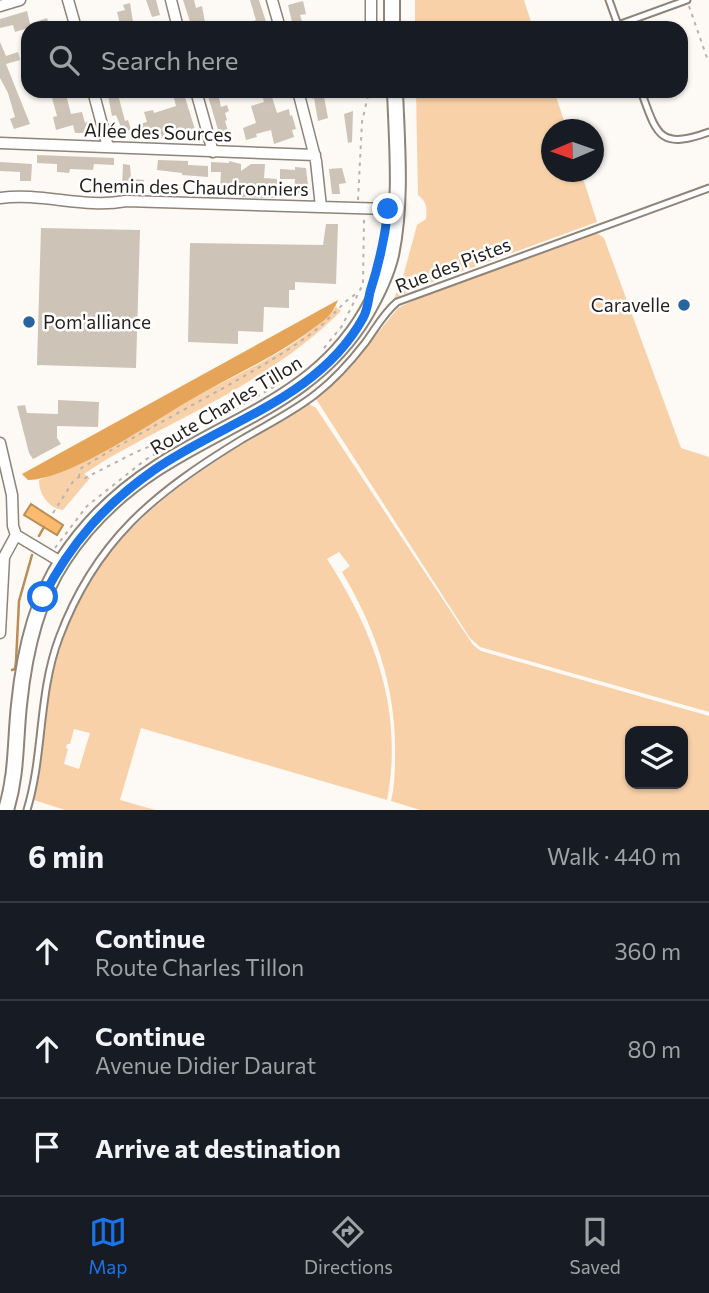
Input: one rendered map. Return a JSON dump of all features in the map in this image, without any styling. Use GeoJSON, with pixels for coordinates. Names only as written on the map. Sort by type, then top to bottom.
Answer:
{"type":"FeatureCollection","features":[{"type":"Feature","properties":{"kind":"main road"},"geometry":{"type":"LineString","coordinates":[[392,0],[392,21]]}},
{"type":"Feature","properties":{"kind":"main road"},"geometry":{"type":"LineString","coordinates":[[367,311],[383,246],[388,209],[387,132],[391,98]]}},
{"type":"Feature","properties":{"kind":"main road","name":"Route Charles Tillon"},"geometry":{"type":"LineString","coordinates":[[6,810],[14,784],[19,705],[30,637],[56,558],[138,482],[175,457],[291,393],[320,372],[338,353],[375,300],[384,278],[396,226],[392,98]]}},
{"type":"Feature","properties":{"kind":"street"},"geometry":{"type":"LineString","coordinates":[[0,6],[20,0]]}},
{"type":"Feature","properties":{"kind":"street"},"geometry":{"type":"LineString","coordinates":[[68,0],[74,21]]}},
{"type":"Feature","properties":{"kind":"street"},"geometry":{"type":"LineString","coordinates":[[171,0],[176,21]]}},
{"type":"Feature","properties":{"kind":"street"},"geometry":{"type":"LineString","coordinates":[[272,0],[278,21]]}},
{"type":"Feature","properties":{"kind":"street"},"geometry":{"type":"LineString","coordinates":[[370,0],[371,21]]}},
{"type":"Feature","properties":{"kind":"street"},"geometry":{"type":"LineString","coordinates":[[95,98],[108,147]]}},
{"type":"Feature","properties":{"kind":"street"},"geometry":{"type":"LineString","coordinates":[[198,98],[213,152]]}},
{"type":"Feature","properties":{"kind":"street"},"geometry":{"type":"LineString","coordinates":[[300,98],[315,155],[321,207]]}},
{"type":"Feature","properties":{"kind":"street","name":"Allée des Sources"},"geometry":{"type":"LineString","coordinates":[[1,139],[108,147],[315,155]]}},
{"type":"Feature","properties":{"kind":"street","name":"Chemin des Chaudronniers"},"geometry":{"type":"LineString","coordinates":[[0,198],[46,198],[75,203],[111,204],[126,201],[388,209]]}},
{"type":"Feature","properties":{"kind":"street"},"geometry":{"type":"LineString","coordinates":[[0,443],[12,495],[16,536],[56,558]]}},
{"type":"Feature","properties":{"kind":"street"},"geometry":{"type":"LineString","coordinates":[[0,632],[1,575],[5,554],[16,536]]}},
{"type":"Feature","properties":{"kind":"lane"},"geometry":{"type":"LineString","coordinates":[[609,0],[616,21]]}},
{"type":"Feature","properties":{"kind":"lane"},"geometry":{"type":"LineString","coordinates":[[631,21],[687,0]]}},
{"type":"Feature","properties":{"kind":"lane"},"geometry":{"type":"LineString","coordinates":[[644,98],[655,127],[667,138],[683,141],[709,132]]}},
{"type":"Feature","properties":{"kind":"lane","name":"Rue des Pistes"},"geometry":{"type":"LineString","coordinates":[[27,810],[33,789],[45,687],[58,640],[75,598],[102,555],[138,513],[202,463],[317,394],[345,367],[384,313],[397,302],[709,188]]}},
{"type":"Feature","properties":{"kind":"path"},"geometry":{"type":"LineString","coordinates":[[687,0],[707,58]]}},
{"type":"Feature","properties":{"kind":"path"},"geometry":{"type":"LineString","coordinates":[[323,348],[342,326],[363,285],[365,213],[358,202],[362,122],[367,98]]}},
{"type":"Feature","properties":{"kind":"path"},"geometry":{"type":"LineString","coordinates":[[79,477],[80,469],[88,464],[292,347],[330,318],[348,298],[359,293]]}},
{"type":"Feature","properties":{"kind":"path"},"geometry":{"type":"LineString","coordinates":[[56,558],[77,516],[145,460],[288,379]]}},
{"type":"Feature","properties":{"kind":"path"},"geometry":{"type":"LineString","coordinates":[[53,513],[74,480],[79,477],[88,477],[170,438],[176,442]]}},
{"type":"Feature","properties":{"kind":"shaded area"},"geometry":{"type":"Polygon","coordinates":[[[415,0],[524,0],[531,21],[415,21],[415,0]]]}},
{"type":"Feature","properties":{"kind":"shaded area"},"geometry":{"type":"Polygon","coordinates":[[[416,98],[556,98],[564,119],[541,119],[541,182],[584,182],[597,222],[416,288],[394,299],[417,225],[426,219],[423,200],[418,195],[416,98]]]}},
{"type":"Feature","properties":{"kind":"shaded area"},"geometry":{"type":"Polygon","coordinates":[[[597,233],[604,238],[681,448],[709,457],[709,712],[480,647],[470,638],[316,399],[351,366],[398,308],[428,293],[597,233]]]}},
{"type":"Feature","properties":{"kind":"shaded area"},"geometry":{"type":"Polygon","coordinates":[[[338,300],[326,319],[307,333],[108,450],[45,478],[28,480],[22,474],[338,300]]]}},
{"type":"Feature","properties":{"kind":"shaded area"},"geometry":{"type":"Polygon","coordinates":[[[336,307],[341,311],[288,356],[229,393],[84,474],[90,478],[63,510],[45,500],[39,480],[96,454],[266,360],[304,336],[336,307]]]}},
{"type":"Feature","properties":{"kind":"shaded area"},"geometry":{"type":"Polygon","coordinates":[[[309,404],[316,408],[473,645],[481,651],[709,716],[709,810],[420,810],[391,801],[395,771],[392,704],[374,636],[342,572],[350,566],[339,552],[327,559],[372,644],[388,704],[392,735],[387,800],[141,728],[120,800],[155,810],[65,810],[34,800],[53,673],[69,622],[92,580],[119,543],[150,511],[224,456],[309,404]],[[74,729],[70,744],[67,744],[64,764],[79,769],[90,733],[74,729]]]}},
{"type":"Feature","properties":{"kind":"shaded area"},"geometry":{"type":"Polygon","coordinates":[[[31,504],[63,525],[57,535],[24,515],[31,504]]]}},
{"type":"Feature","properties":{"kind":"building"},"geometry":{"type":"Polygon","coordinates":[[[146,0],[156,0],[160,15],[152,17],[146,0]]]}},
{"type":"Feature","properties":{"kind":"building"},"geometry":{"type":"Polygon","coordinates":[[[183,0],[194,0],[196,8],[202,6],[205,21],[190,21],[183,0]]]}},
{"type":"Feature","properties":{"kind":"building"},"geometry":{"type":"Polygon","coordinates":[[[250,0],[259,0],[266,21],[253,21],[256,20],[250,0]]]}},
{"type":"Feature","properties":{"kind":"building"},"geometry":{"type":"Polygon","coordinates":[[[303,1],[306,14],[300,15],[302,21],[292,21],[288,5],[303,1]]]}},
{"type":"Feature","properties":{"kind":"building"},"geometry":{"type":"Polygon","coordinates":[[[130,3],[133,21],[119,21],[117,12],[125,10],[123,5],[130,3]]]}},
{"type":"Feature","properties":{"kind":"building"},"geometry":{"type":"Polygon","coordinates":[[[27,11],[29,21],[21,21],[21,30],[15,32],[13,25],[0,28],[0,19],[27,11]]]}},
{"type":"Feature","properties":{"kind":"building"},"geometry":{"type":"Polygon","coordinates":[[[0,42],[6,56],[18,52],[20,60],[6,64],[30,124],[14,129],[10,119],[15,117],[0,78],[0,42]]]}},
{"type":"Feature","properties":{"kind":"building"},"geometry":{"type":"Polygon","coordinates":[[[52,98],[67,98],[71,114],[82,112],[85,123],[89,121],[91,133],[75,133],[73,125],[56,130],[53,117],[57,116],[52,98]]]}},
{"type":"Feature","properties":{"kind":"building"},"geometry":{"type":"Polygon","coordinates":[[[108,98],[119,98],[125,121],[128,120],[131,130],[123,132],[116,115],[112,116],[108,98]]]}},
{"type":"Feature","properties":{"kind":"building"},"geometry":{"type":"Polygon","coordinates":[[[174,98],[185,98],[197,136],[186,139],[183,129],[169,131],[170,137],[161,138],[160,132],[140,138],[136,125],[147,122],[144,112],[153,110],[154,113],[176,106],[174,98]]]}},
{"type":"Feature","properties":{"kind":"building"},"geometry":{"type":"Polygon","coordinates":[[[209,98],[219,98],[221,107],[227,105],[229,111],[225,113],[225,121],[230,138],[221,140],[209,98]]]}},
{"type":"Feature","properties":{"kind":"building"},"geometry":{"type":"Polygon","coordinates":[[[263,98],[272,98],[277,113],[289,109],[296,129],[292,130],[294,137],[274,144],[271,130],[246,140],[243,128],[256,123],[251,106],[264,102],[263,98]]]}},
{"type":"Feature","properties":{"kind":"building"},"geometry":{"type":"Polygon","coordinates":[[[314,98],[324,98],[328,118],[318,121],[314,98]]]}},
{"type":"Feature","properties":{"kind":"building"},"geometry":{"type":"Polygon","coordinates":[[[353,111],[352,142],[348,143],[344,114],[353,111]]]}},
{"type":"Feature","properties":{"kind":"building"},"geometry":{"type":"Polygon","coordinates":[[[37,155],[114,158],[114,165],[94,164],[93,170],[70,169],[69,173],[57,172],[57,164],[37,163],[37,155]]]}},
{"type":"Feature","properties":{"kind":"building"},"geometry":{"type":"Polygon","coordinates":[[[158,160],[188,161],[188,165],[208,166],[208,177],[157,170],[158,160]]]}},
{"type":"Feature","properties":{"kind":"building"},"geometry":{"type":"Polygon","coordinates":[[[229,161],[241,164],[241,171],[251,164],[265,164],[264,178],[277,179],[277,198],[238,197],[239,189],[220,188],[221,172],[211,172],[211,162],[229,161]]]}},
{"type":"Feature","properties":{"kind":"building"},"geometry":{"type":"Polygon","coordinates":[[[0,162],[32,164],[31,181],[20,181],[20,172],[0,171],[0,162]]]}},
{"type":"Feature","properties":{"kind":"building"},"geometry":{"type":"Polygon","coordinates":[[[123,164],[130,165],[131,179],[144,180],[144,191],[122,188],[123,164]]]}},
{"type":"Feature","properties":{"kind":"building"},"geometry":{"type":"Polygon","coordinates":[[[295,167],[306,168],[309,194],[294,194],[295,179],[280,179],[280,169],[295,170],[295,167]]]}},
{"type":"Feature","properties":{"kind":"building"},"geometry":{"type":"Polygon","coordinates":[[[342,168],[346,183],[339,184],[340,194],[332,194],[329,169],[342,168]]]}},
{"type":"Feature","properties":{"kind":"building"},"geometry":{"type":"Polygon","coordinates":[[[326,224],[338,224],[336,284],[295,282],[295,290],[289,290],[289,308],[264,307],[263,332],[238,331],[238,344],[188,342],[190,243],[323,245],[326,224]]]}},
{"type":"Feature","properties":{"kind":"building"},"geometry":{"type":"Polygon","coordinates":[[[41,228],[140,230],[136,368],[37,365],[41,228]]]}},
{"type":"Feature","properties":{"kind":"building"},"geometry":{"type":"Polygon","coordinates":[[[58,400],[99,402],[98,427],[57,426],[57,438],[61,444],[33,459],[17,406],[25,405],[27,413],[58,414],[58,400]]]}},
{"type":"Feature","properties":{"kind":"waterway"},"geometry":{"type":"LineString","coordinates":[[39,536],[44,527]]}},
{"type":"Feature","properties":{"kind":"waterway"},"geometry":{"type":"LineString","coordinates":[[12,670],[15,669],[16,662],[19,601],[32,555]]}},
{"type":"Feature","properties":{"kind":"place","name":"Caravelle"},"geometry":{"type":"Point","coordinates":[684,305]}},
{"type":"Feature","properties":{"kind":"place","name":"Pom'alliance"},"geometry":{"type":"Point","coordinates":[29,322]}},
{"type":"Feature","properties":{"kind":"route"},"geometry":{"type":"LineString","coordinates":[[43,597],[61,562],[82,534],[128,489],[175,457],[291,393],[320,372],[338,353],[367,311],[380,262],[388,209]]}}]}
